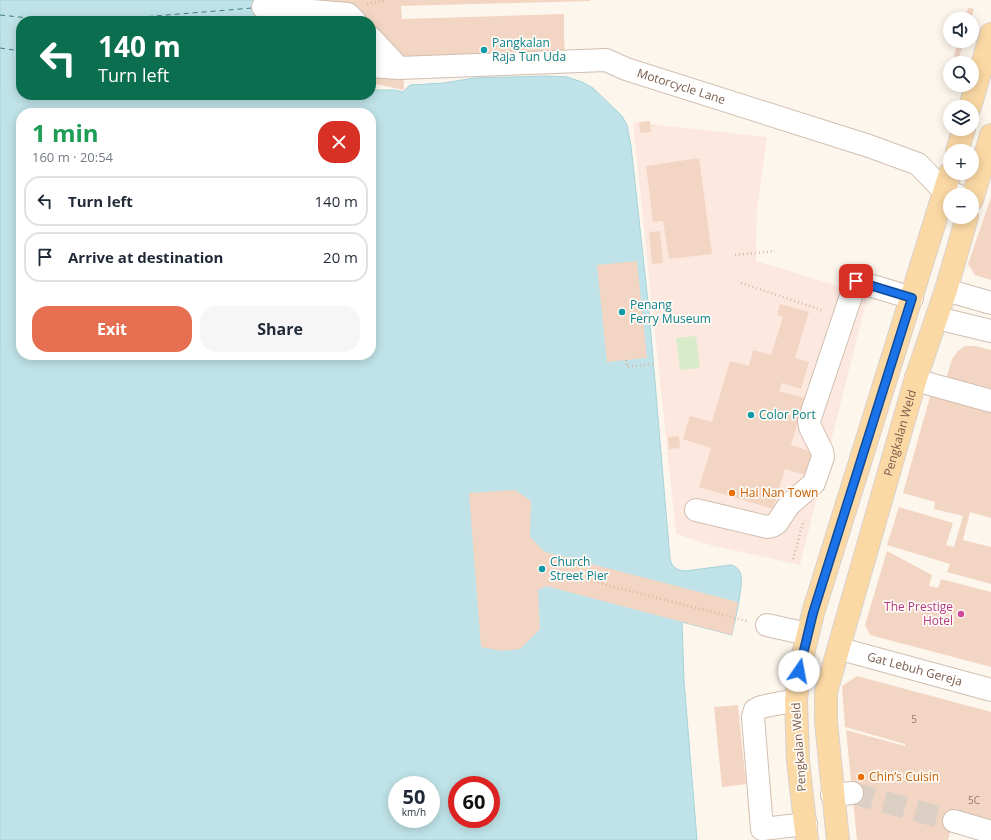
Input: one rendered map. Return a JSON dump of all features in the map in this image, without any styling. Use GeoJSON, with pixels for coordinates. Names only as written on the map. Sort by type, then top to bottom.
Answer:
{"type":"FeatureCollection","features":[{"type":"Feature","properties":{"kind":"main road"},"geometry":{"type":"LineString","coordinates":[[972,100],[991,34]]}},
{"type":"Feature","properties":{"kind":"main road"},"geometry":{"type":"LineString","coordinates":[[976,188],[991,135]]}},
{"type":"Feature","properties":{"kind":"main road","name":"Pengkalan Weld"},"geometry":{"type":"LineString","coordinates":[[806,832],[798,761],[796,700],[799,671],[807,634],[912,298],[950,186]]}},
{"type":"Feature","properties":{"kind":"main road","name":"Pengkalan Weld"},"geometry":{"type":"LineString","coordinates":[[838,840],[842,794],[826,722],[826,692],[916,378],[946,290],[965,224]]}},
{"type":"Feature","properties":{"kind":"street"},"geometry":{"type":"LineString","coordinates":[[263,7],[348,14],[350,16]]}},
{"type":"Feature","properties":{"kind":"street"},"geometry":{"type":"LineString","coordinates":[[376,43],[399,68]]}},
{"type":"Feature","properties":{"kind":"street","name":"Motorcycle Lane"},"geometry":{"type":"LineString","coordinates":[[376,66],[399,68],[606,60],[626,69],[862,144],[918,164],[950,186]]}},
{"type":"Feature","properties":{"kind":"street"},"geometry":{"type":"LineString","coordinates":[[696,510],[767,527],[777,523],[790,505],[814,483],[823,457],[822,451],[810,428],[809,421],[856,281],[912,298]]}},
{"type":"Feature","properties":{"kind":"street"},"geometry":{"type":"LineString","coordinates":[[946,290],[991,303]]}},
{"type":"Feature","properties":{"kind":"street"},"geometry":{"type":"LineString","coordinates":[[937,318],[991,331]]}},
{"type":"Feature","properties":{"kind":"street"},"geometry":{"type":"LineString","coordinates":[[916,378],[991,401]]}},
{"type":"Feature","properties":{"kind":"street"},"geometry":{"type":"LineString","coordinates":[[767,625],[807,634]]}},
{"type":"Feature","properties":{"kind":"street","name":"Gat Lebuh Gereja"},"geometry":{"type":"LineString","coordinates":[[839,647],[848,651],[991,690]]}},
{"type":"Feature","properties":{"kind":"street"},"geometry":{"type":"LineString","coordinates":[[796,700],[761,707],[755,710],[752,717],[762,829],[806,832]]}},
{"type":"Feature","properties":{"kind":"street"},"geometry":{"type":"LineString","coordinates":[[954,821],[991,832]]}},
{"type":"Feature","properties":{"kind":"path"},"geometry":{"type":"LineString","coordinates":[[735,255],[775,251]]}},
{"type":"Feature","properties":{"kind":"path"},"geometry":{"type":"LineString","coordinates":[[741,282],[844,318]]}},
{"type":"Feature","properties":{"kind":"path"},"geometry":{"type":"LineString","coordinates":[[626,360],[628,367],[653,364]]}},
{"type":"Feature","properties":{"kind":"path"},"geometry":{"type":"LineString","coordinates":[[540,568],[767,625]]}},
{"type":"Feature","properties":{"kind":"shaded area","name":"Color Port"},"geometry":{"type":"Polygon","coordinates":[[[633,122],[767,137],[757,210],[756,261],[868,295],[800,565],[710,545],[676,534],[633,122]]]}},
{"type":"Feature","properties":{"kind":"green space"},"geometry":{"type":"Polygon","coordinates":[[[696,336],[700,368],[680,370],[676,338],[696,336]]]}},
{"type":"Feature","properties":{"kind":"water"},"geometry":{"type":"Polygon","coordinates":[[[0,0],[272,0],[263,1],[263,16],[16,16],[16,100],[376,100],[376,90],[395,90],[403,92],[410,85],[444,83],[474,78],[546,76],[567,77],[582,82],[593,88],[622,116],[627,125],[631,146],[649,311],[670,559],[675,568],[685,571],[731,565],[738,569],[741,577],[739,603],[732,635],[682,622],[684,681],[697,840],[0,840],[0,0]]]}},
{"type":"Feature","properties":{"kind":"building","name":"Pangkalan Raja Tun Uda"},"geometry":{"type":"Polygon","coordinates":[[[281,0],[590,0],[401,6],[402,19],[564,14],[565,61],[403,65],[404,90],[376,84],[376,16],[282,16],[281,0]]]}},
{"type":"Feature","properties":{"kind":"building"},"geometry":{"type":"Polygon","coordinates":[[[968,8],[974,9],[973,12],[967,12],[968,8]]]}},
{"type":"Feature","properties":{"kind":"building"},"geometry":{"type":"Polygon","coordinates":[[[956,48],[962,48],[960,56],[954,56],[956,48]]]}},
{"type":"Feature","properties":{"kind":"building"},"geometry":{"type":"Polygon","coordinates":[[[650,121],[651,132],[640,133],[639,122],[650,121]]]}},
{"type":"Feature","properties":{"kind":"building"},"geometry":{"type":"Polygon","coordinates":[[[699,158],[712,254],[669,259],[663,221],[653,222],[646,166],[699,158]]]}},
{"type":"Feature","properties":{"kind":"building"},"geometry":{"type":"Polygon","coordinates":[[[991,197],[991,280],[975,275],[968,264],[991,197]]]}},
{"type":"Feature","properties":{"kind":"building"},"geometry":{"type":"Polygon","coordinates":[[[660,231],[663,263],[652,264],[649,232],[660,231]]]}},
{"type":"Feature","properties":{"kind":"building","name":"Penang Ferry Museum"},"geometry":{"type":"Polygon","coordinates":[[[637,261],[647,358],[607,362],[597,265],[637,261]]]}},
{"type":"Feature","properties":{"kind":"building"},"geometry":{"type":"Polygon","coordinates":[[[780,304],[809,312],[795,358],[809,362],[801,389],[782,383],[779,391],[805,398],[791,445],[812,452],[805,475],[785,469],[773,509],[699,487],[711,448],[683,439],[690,416],[712,422],[730,361],[749,366],[753,350],[771,355],[783,317],[777,315],[780,304]]]}},
{"type":"Feature","properties":{"kind":"building"},"geometry":{"type":"Polygon","coordinates":[[[965,346],[975,346],[991,350],[991,392],[946,379],[952,359],[958,351],[965,346]]]}},
{"type":"Feature","properties":{"kind":"building"},"geometry":{"type":"Polygon","coordinates":[[[931,393],[991,410],[991,518],[970,512],[963,540],[991,547],[991,584],[947,572],[950,564],[887,545],[899,507],[953,523],[946,545],[954,547],[963,516],[934,509],[935,502],[903,493],[931,393]]]}},
{"type":"Feature","properties":{"kind":"building"},"geometry":{"type":"Polygon","coordinates":[[[679,436],[680,448],[669,449],[668,437],[679,436]]]}},
{"type":"Feature","properties":{"kind":"building","name":"Church Street Pier"},"geometry":{"type":"Polygon","coordinates":[[[515,490],[531,501],[530,537],[545,552],[738,602],[732,635],[546,586],[538,590],[540,629],[520,649],[501,651],[481,647],[469,493],[515,490]]]}},
{"type":"Feature","properties":{"kind":"building"},"geometry":{"type":"Polygon","coordinates":[[[887,551],[932,575],[929,586],[938,588],[941,579],[991,592],[991,667],[870,635],[865,625],[887,551]]]}},
{"type":"Feature","properties":{"kind":"building"},"geometry":{"type":"Polygon","coordinates":[[[857,676],[991,712],[991,822],[956,812],[948,840],[857,840],[846,730],[905,746],[905,744],[845,727],[842,686],[857,676]]]}},
{"type":"Feature","properties":{"kind":"building"},"geometry":{"type":"Polygon","coordinates":[[[738,705],[746,784],[722,787],[714,707],[738,705]]]}},
{"type":"Feature","properties":{"kind":"ferry route"},"geometry":{"type":"LineString","coordinates":[[155,16],[252,8]]}},
{"type":"Feature","properties":{"kind":"ferry route"},"geometry":{"type":"LineString","coordinates":[[0,15],[16,17]]}},
{"type":"Feature","properties":{"kind":"ferry route"},"geometry":{"type":"LineString","coordinates":[[0,48],[16,50]]}},
{"type":"Feature","properties":{"kind":"tunnel"},"geometry":{"type":"LineString","coordinates":[[852,793],[954,821]]}},
{"type":"Feature","properties":{"kind":"place","name":"Pangkalan Raja Tun Uda"},"geometry":{"type":"Point","coordinates":[484,50]}},
{"type":"Feature","properties":{"kind":"place","name":"Penang Ferry Museum"},"geometry":{"type":"Point","coordinates":[622,312]}},
{"type":"Feature","properties":{"kind":"place","name":"Color Port"},"geometry":{"type":"Point","coordinates":[751,415]}},
{"type":"Feature","properties":{"kind":"place","name":"Hai Nan Town"},"geometry":{"type":"Point","coordinates":[732,493]}},
{"type":"Feature","properties":{"kind":"place","name":"Church Street Pier"},"geometry":{"type":"Point","coordinates":[542,569]}},
{"type":"Feature","properties":{"kind":"place","name":"The Prestige Hotel"},"geometry":{"type":"Point","coordinates":[961,614]}},
{"type":"Feature","properties":{"kind":"place","name":"Chin’s Cuisin"},"geometry":{"type":"Point","coordinates":[861,777]}},
{"type":"Feature","properties":{"kind":"route"},"geometry":{"type":"LineString","coordinates":[[799,671],[813,613],[912,298],[856,281]]}}]}
